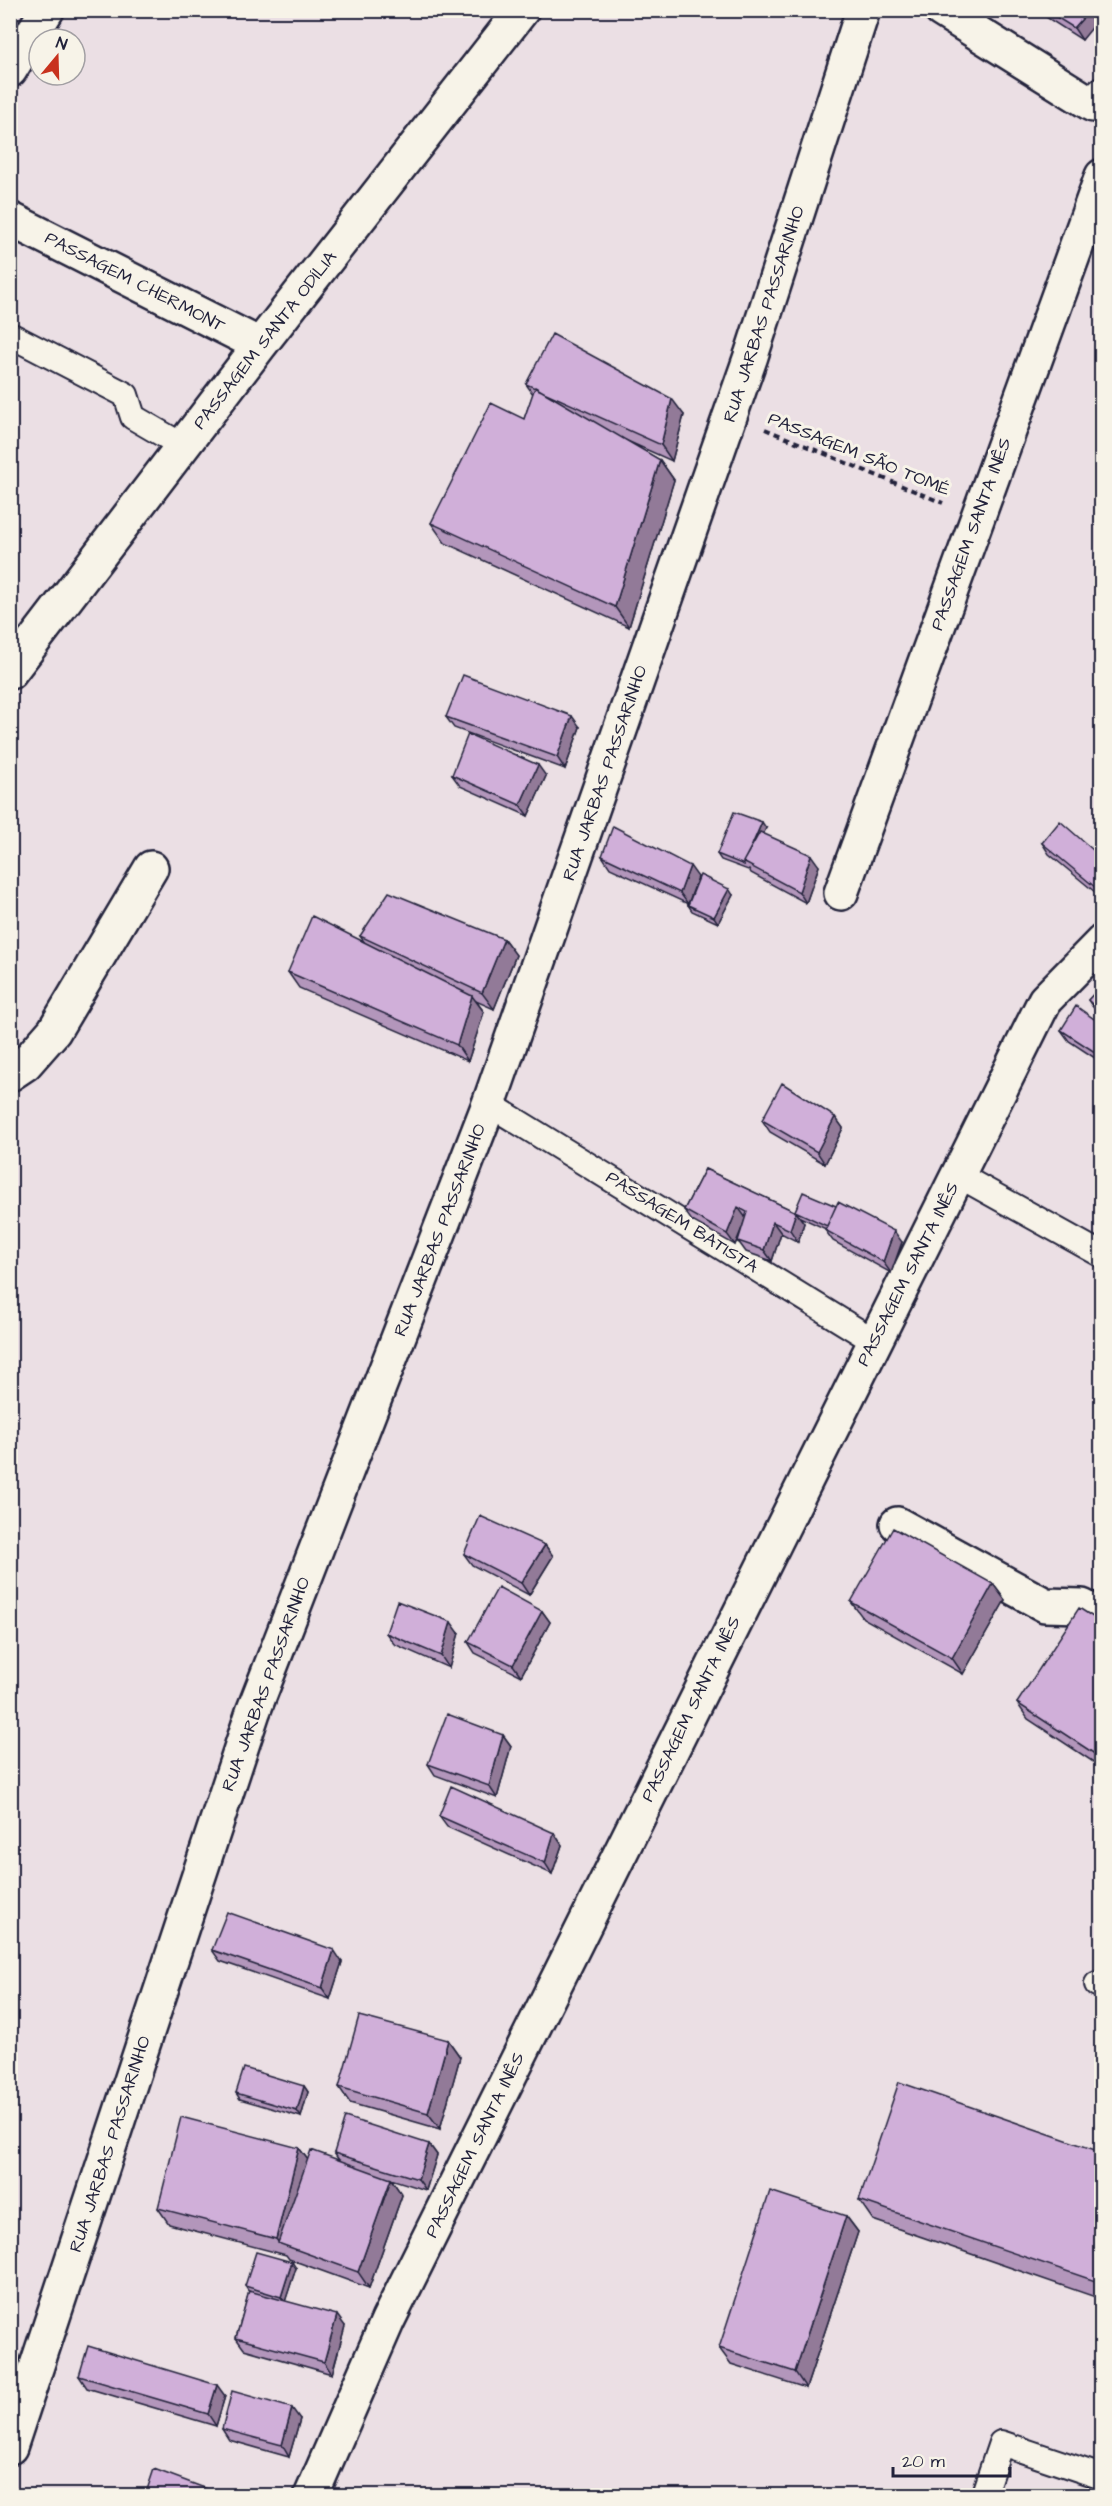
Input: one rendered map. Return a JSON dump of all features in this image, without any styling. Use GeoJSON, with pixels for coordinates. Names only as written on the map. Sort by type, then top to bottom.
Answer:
{"type":"FeatureCollection","features":[{"type":"Feature","properties":{"kind":"street"},"geometry":{"type":"LineString","coordinates":[[10,70],[47,10]]}},
{"type":"Feature","properties":{"kind":"street","name":"PASSAGEM SANTA ODÍLIA"},"geometry":{"type":"LineString","coordinates":[[10,672],[260,345],[522,10]]}},
{"type":"Feature","properties":{"kind":"street","name":"RUA JARBAS PASSARINHO"},"geometry":{"type":"LineString","coordinates":[[10,2447],[253,1712],[489,1104],[731,415],[863,10]]}},
{"type":"Feature","properties":{"kind":"street"},"geometry":{"type":"LineString","coordinates":[[941,10],[1099,103]]}},
{"type":"Feature","properties":{"kind":"street","name":"PASSAGEM SANTA INÊS"},"geometry":{"type":"LineString","coordinates":[[841,893],[1101,176]]}},
{"type":"Feature","properties":{"kind":"street","name":"PASSAGEM CHERMONT"},"geometry":{"type":"LineString","coordinates":[[10,219],[260,345]]}},
{"type":"Feature","properties":{"kind":"street"},"geometry":{"type":"LineString","coordinates":[[10,1074],[25,1064],[54,1031],[151,867]]}},
{"type":"Feature","properties":{"kind":"street","name":"PASSAGEM SANTA INÊS"},"geometry":{"type":"LineString","coordinates":[[311,2496],[388,2320],[1045,1000],[1101,942]]}},
{"type":"Feature","properties":{"kind":"street"},"geometry":{"type":"LineString","coordinates":[[897,1524],[1045,1605],[1082,1606],[1101,1616]]}},
{"type":"Feature","properties":{"kind":"lane"},"geometry":{"type":"LineString","coordinates":[[10,335],[126,395],[133,417],[183,446]]}},
{"type":"Feature","properties":{"kind":"lane","name":"PASSAGEM BATISTA"},"geometry":{"type":"LineString","coordinates":[[489,1104],[874,1341]]}},
{"type":"Feature","properties":{"kind":"lane"},"geometry":{"type":"LineString","coordinates":[[958,1175],[1101,1256]]}},
{"type":"Feature","properties":{"kind":"lane"},"geometry":{"type":"LineString","coordinates":[[983,2496],[1001,2443],[1101,2477]]}},
{"type":"Feature","properties":{"kind":"path","name":"PASSAGEM SÃO TOMÉ"},"geometry":{"type":"LineString","coordinates":[[731,415],[977,517]]}},
{"type":"Feature","properties":{"kind":"building"},"geometry":{"type":"Polygon","coordinates":[[[1045,10],[1090,10],[1074,28],[1045,10]]]}},
{"type":"Feature","properties":{"kind":"building"},"geometry":{"type":"Polygon","coordinates":[[[552,334],[672,399],[661,445],[526,384],[552,334]]]}},
{"type":"Feature","properties":{"kind":"building"},"geometry":{"type":"Polygon","coordinates":[[[535,387],[660,460],[615,607],[431,523],[491,403],[524,419],[535,387]]]}},
{"type":"Feature","properties":{"kind":"building"},"geometry":{"type":"Polygon","coordinates":[[[463,675],[572,716],[557,757],[446,717],[463,675]]]}},
{"type":"Feature","properties":{"kind":"building"},"geometry":{"type":"Polygon","coordinates":[[[468,734],[538,765],[520,805],[452,775],[468,734]]]}},
{"type":"Feature","properties":{"kind":"building"},"geometry":{"type":"Polygon","coordinates":[[[734,812],[762,822],[743,862],[744,865],[717,854],[734,812]]]}},
{"type":"Feature","properties":{"kind":"building"},"geometry":{"type":"Polygon","coordinates":[[[1060,821],[1101,857],[1101,892],[1042,843],[1060,821]]]}},
{"type":"Feature","properties":{"kind":"building"},"geometry":{"type":"Polygon","coordinates":[[[613,826],[690,866],[680,893],[602,856],[613,826]]]}},
{"type":"Feature","properties":{"kind":"building"},"geometry":{"type":"Polygon","coordinates":[[[760,832],[811,855],[799,892],[743,862],[760,832]]]}},
{"type":"Feature","properties":{"kind":"building"},"geometry":{"type":"Polygon","coordinates":[[[700,875],[729,889],[714,917],[688,905],[700,875]]]}},
{"type":"Feature","properties":{"kind":"building"},"geometry":{"type":"Polygon","coordinates":[[[389,892],[504,939],[482,993],[360,936],[389,892]]]}},
{"type":"Feature","properties":{"kind":"building"},"geometry":{"type":"Polygon","coordinates":[[[312,916],[472,996],[457,1045],[288,972],[312,916]]]}},
{"type":"Feature","properties":{"kind":"building"},"geometry":{"type":"Polygon","coordinates":[[[1101,986],[1101,1013],[1088,1000],[1101,986]]]}},
{"type":"Feature","properties":{"kind":"building"},"geometry":{"type":"Polygon","coordinates":[[[1076,1006],[1101,1024],[1101,1056],[1061,1030],[1076,1006]]]}},
{"type":"Feature","properties":{"kind":"building"},"geometry":{"type":"Polygon","coordinates":[[[782,1083],[835,1117],[817,1152],[762,1120],[782,1083]]]}},
{"type":"Feature","properties":{"kind":"building"},"geometry":{"type":"Polygon","coordinates":[[[705,1169],[796,1212],[790,1230],[773,1222],[764,1250],[738,1241],[747,1212],[738,1207],[727,1234],[684,1210],[705,1169]]]}},
{"type":"Feature","properties":{"kind":"building"},"geometry":{"type":"Polygon","coordinates":[[[803,1192],[836,1206],[827,1226],[795,1211],[803,1192]]]}},
{"type":"Feature","properties":{"kind":"building"},"geometry":{"type":"Polygon","coordinates":[[[838,1202],[894,1231],[883,1262],[825,1230],[838,1202]]]}},
{"type":"Feature","properties":{"kind":"building"},"geometry":{"type":"Polygon","coordinates":[[[480,1516],[545,1545],[521,1583],[464,1554],[480,1516]]]}},
{"type":"Feature","properties":{"kind":"building"},"geometry":{"type":"Polygon","coordinates":[[[893,1528],[993,1584],[952,1658],[851,1602],[893,1528]]]}},
{"type":"Feature","properties":{"kind":"building"},"geometry":{"type":"Polygon","coordinates":[[[498,1587],[542,1611],[513,1665],[468,1642],[498,1587]]]}},
{"type":"Feature","properties":{"kind":"building"},"geometry":{"type":"Polygon","coordinates":[[[397,1601],[451,1622],[441,1656],[386,1633],[397,1601]]]}},
{"type":"Feature","properties":{"kind":"building"},"geometry":{"type":"Polygon","coordinates":[[[1079,1608],[1101,1622],[1101,1758],[1017,1703],[1079,1608]]]}},
{"type":"Feature","properties":{"kind":"building"},"geometry":{"type":"Polygon","coordinates":[[[447,1714],[503,1735],[489,1786],[428,1764],[447,1714]]]}},
{"type":"Feature","properties":{"kind":"building"},"geometry":{"type":"Polygon","coordinates":[[[451,1786],[554,1833],[545,1863],[439,1816],[451,1786]]]}},
{"type":"Feature","properties":{"kind":"building"},"geometry":{"type":"Polygon","coordinates":[[[227,1912],[334,1950],[322,1988],[212,1950],[227,1912]]]}},
{"type":"Feature","properties":{"kind":"building"},"geometry":{"type":"Polygon","coordinates":[[[359,2016],[448,2040],[428,2113],[339,2087],[359,2016]]]}},
{"type":"Feature","properties":{"kind":"building"},"geometry":{"type":"Polygon","coordinates":[[[244,2068],[304,2086],[297,2111],[236,2093],[244,2068]]]}},
{"type":"Feature","properties":{"kind":"building"},"geometry":{"type":"Polygon","coordinates":[[[899,2082],[1101,2152],[1101,2283],[859,2200],[899,2082]]]}},
{"type":"Feature","properties":{"kind":"building"},"geometry":{"type":"Polygon","coordinates":[[[181,2117],[299,2148],[276,2239],[158,2208],[181,2117]]]}},
{"type":"Feature","properties":{"kind":"building"},"geometry":{"type":"Polygon","coordinates":[[[345,2117],[429,2144],[418,2179],[334,2153],[345,2117]]]}},
{"type":"Feature","properties":{"kind":"building"},"geometry":{"type":"Polygon","coordinates":[[[311,2150],[391,2179],[358,2272],[278,2243],[311,2150]]]}},
{"type":"Feature","properties":{"kind":"building"},"geometry":{"type":"Polygon","coordinates":[[[770,2191],[846,2216],[795,2372],[719,2348],[770,2191]]]}},
{"type":"Feature","properties":{"kind":"building"},"geometry":{"type":"Polygon","coordinates":[[[256,2252],[292,2262],[281,2297],[245,2286],[256,2252]]]}},
{"type":"Feature","properties":{"kind":"building"},"geometry":{"type":"Polygon","coordinates":[[[249,2291],[337,2315],[324,2362],[236,2338],[249,2291]]]}},
{"type":"Feature","properties":{"kind":"building"},"geometry":{"type":"Polygon","coordinates":[[[88,2346],[217,2385],[208,2414],[79,2376],[88,2346]]]}},
{"type":"Feature","properties":{"kind":"building"},"geometry":{"type":"Polygon","coordinates":[[[232,2391],[292,2408],[282,2445],[222,2429],[232,2391]]]}},
{"type":"Feature","properties":{"kind":"building"},"geometry":{"type":"Polygon","coordinates":[[[154,2469],[226,2496],[145,2496],[154,2469]]]}}]}
